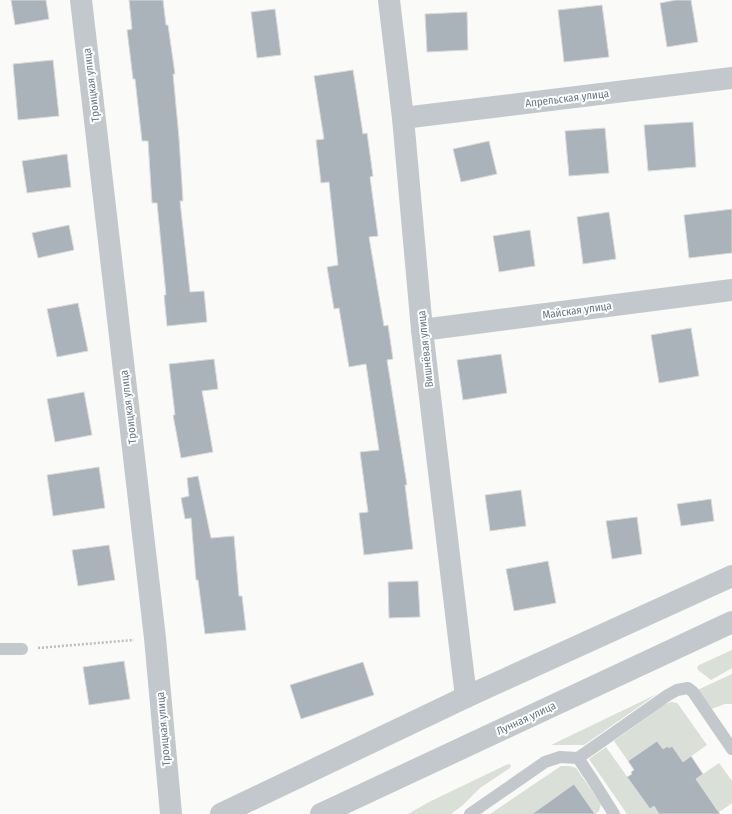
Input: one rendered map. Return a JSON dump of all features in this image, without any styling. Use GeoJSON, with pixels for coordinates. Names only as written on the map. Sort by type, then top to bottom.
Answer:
{"type":"FeatureCollection","features":[{"type":"Feature","properties":{"kind":"street","name":"Троицкая улица"},"geometry":{"type":"LineString","coordinates":[[81,0],[155,638],[171,814]]}},
{"type":"Feature","properties":{"kind":"street","name":"Вишнёвая улица"},"geometry":{"type":"LineString","coordinates":[[388,0],[402,118],[422,330],[466,697]]}},
{"type":"Feature","properties":{"kind":"street","name":"Апрельская улица"},"geometry":{"type":"LineString","coordinates":[[402,118],[732,78]]}},
{"type":"Feature","properties":{"kind":"street","name":"Майская улица"},"geometry":{"type":"LineString","coordinates":[[422,330],[732,290]]}},
{"type":"Feature","properties":{"kind":"street"},"geometry":{"type":"LineString","coordinates":[[221,814],[466,697],[732,576]]}},
{"type":"Feature","properties":{"kind":"street","name":"Лунная улица"},"geometry":{"type":"LineString","coordinates":[[321,814],[732,622]]}},
{"type":"Feature","properties":{"kind":"lane"},"geometry":{"type":"LineString","coordinates":[[0,649],[22,649]]}},
{"type":"Feature","properties":{"kind":"lane"},"geometry":{"type":"LineString","coordinates":[[470,814],[545,762],[560,757],[578,758],[661,700],[678,690],[685,688],[694,692],[732,749]]}},
{"type":"Feature","properties":{"kind":"lane"},"geometry":{"type":"LineString","coordinates":[[578,758],[614,814]]}},
{"type":"Feature","properties":{"kind":"path"},"geometry":{"type":"LineString","coordinates":[[22,649],[155,638]]}},
{"type":"Feature","properties":{"kind":"shaded area"},"geometry":{"type":"Polygon","coordinates":[[[732,650],[732,668],[711,680],[698,670],[697,667],[699,665],[732,650]]]}},
{"type":"Feature","properties":{"kind":"shaded area"},"geometry":{"type":"Polygon","coordinates":[[[732,674],[732,704],[725,704],[706,711],[693,692],[732,674]]]}},
{"type":"Feature","properties":{"kind":"shaded area"},"geometry":{"type":"Polygon","coordinates":[[[657,694],[584,745],[551,745],[657,694]]]}},
{"type":"Feature","properties":{"kind":"shaded area"},"geometry":{"type":"Polygon","coordinates":[[[671,702],[678,704],[707,745],[683,762],[667,746],[663,749],[657,741],[628,761],[614,741],[664,705],[671,702]]]}},
{"type":"Feature","properties":{"kind":"shaded area"},"geometry":{"type":"Polygon","coordinates":[[[606,747],[650,809],[654,806],[659,814],[627,814],[589,759],[606,747]]]}},
{"type":"Feature","properties":{"kind":"shaded area"},"geometry":{"type":"Polygon","coordinates":[[[719,763],[732,781],[732,803],[719,812],[696,779],[719,763]]]}},
{"type":"Feature","properties":{"kind":"shaded area"},"geometry":{"type":"Polygon","coordinates":[[[508,764],[511,765],[510,768],[480,788],[463,805],[451,814],[408,814],[429,802],[508,764]]]}},
{"type":"Feature","properties":{"kind":"shaded area"},"geometry":{"type":"Polygon","coordinates":[[[561,766],[576,768],[601,804],[599,811],[595,814],[574,784],[532,814],[490,814],[561,766]]]}},
{"type":"Feature","properties":{"kind":"building"},"geometry":{"type":"Polygon","coordinates":[[[11,0],[46,0],[49,19],[15,25],[11,0]]]}},
{"type":"Feature","properties":{"kind":"building"},"geometry":{"type":"Polygon","coordinates":[[[129,0],[163,0],[175,74],[173,74],[183,201],[180,201],[190,292],[204,291],[207,322],[167,326],[164,295],[166,295],[157,203],[152,203],[148,141],[142,141],[135,79],[133,79],[127,30],[132,29],[129,0]]]}},
{"type":"Feature","properties":{"kind":"building"},"geometry":{"type":"Polygon","coordinates":[[[676,0],[691,0],[698,42],[667,47],[660,3],[676,0]]]}},
{"type":"Feature","properties":{"kind":"building"},"geometry":{"type":"Polygon","coordinates":[[[602,5],[609,57],[564,62],[558,10],[602,5]]]}},
{"type":"Feature","properties":{"kind":"building"},"geometry":{"type":"Polygon","coordinates":[[[275,9],[281,55],[257,58],[251,12],[275,9]]]}},
{"type":"Feature","properties":{"kind":"building"},"geometry":{"type":"Polygon","coordinates":[[[467,12],[468,50],[427,52],[425,14],[467,12]]]}},
{"type":"Feature","properties":{"kind":"building"},"geometry":{"type":"Polygon","coordinates":[[[53,60],[59,116],[18,120],[13,64],[53,60]]]}},
{"type":"Feature","properties":{"kind":"building"},"geometry":{"type":"Polygon","coordinates":[[[353,70],[363,134],[367,133],[373,176],[370,177],[378,236],[369,237],[384,326],[388,325],[393,359],[387,360],[407,485],[405,485],[413,549],[364,555],[359,513],[368,512],[360,452],[379,450],[366,364],[349,367],[339,308],[334,309],[327,267],[338,265],[329,182],[321,183],[316,140],[324,139],[314,76],[353,70]]]}},
{"type":"Feature","properties":{"kind":"building"},"geometry":{"type":"Polygon","coordinates":[[[693,122],[696,167],[648,171],[644,125],[693,122]]]}},
{"type":"Feature","properties":{"kind":"building"},"geometry":{"type":"Polygon","coordinates":[[[605,128],[609,173],[569,176],[565,131],[605,128]]]}},
{"type":"Feature","properties":{"kind":"building"},"geometry":{"type":"Polygon","coordinates":[[[489,141],[497,174],[461,182],[453,149],[489,141]]]}},
{"type":"Feature","properties":{"kind":"building"},"geometry":{"type":"Polygon","coordinates":[[[67,154],[71,187],[27,193],[22,161],[67,154]]]}},
{"type":"Feature","properties":{"kind":"building"},"geometry":{"type":"Polygon","coordinates":[[[732,209],[732,253],[689,258],[684,215],[732,209]]]}},
{"type":"Feature","properties":{"kind":"building"},"geometry":{"type":"Polygon","coordinates":[[[609,212],[616,259],[583,264],[577,217],[609,212]]]}},
{"type":"Feature","properties":{"kind":"building"},"geometry":{"type":"Polygon","coordinates":[[[69,225],[74,250],[38,258],[32,233],[69,225]]]}},
{"type":"Feature","properties":{"kind":"building"},"geometry":{"type":"Polygon","coordinates":[[[530,230],[535,266],[499,272],[493,236],[530,230]]]}},
{"type":"Feature","properties":{"kind":"building"},"geometry":{"type":"Polygon","coordinates":[[[78,303],[88,351],[57,357],[47,309],[78,303]]]}},
{"type":"Feature","properties":{"kind":"building"},"geometry":{"type":"Polygon","coordinates":[[[691,328],[699,376],[659,383],[651,335],[691,328]]]}},
{"type":"Feature","properties":{"kind":"building"},"geometry":{"type":"Polygon","coordinates":[[[501,354],[507,393],[463,400],[457,360],[501,354]]]}},
{"type":"Feature","properties":{"kind":"building"},"geometry":{"type":"Polygon","coordinates":[[[214,359],[218,389],[202,391],[213,452],[181,458],[173,415],[175,415],[169,364],[214,359]]]}},
{"type":"Feature","properties":{"kind":"building"},"geometry":{"type":"Polygon","coordinates":[[[84,392],[92,435],[55,442],[47,399],[84,392]]]}},
{"type":"Feature","properties":{"kind":"building"},"geometry":{"type":"Polygon","coordinates":[[[99,467],[105,508],[53,516],[47,475],[99,467]]]}},
{"type":"Feature","properties":{"kind":"building"},"geometry":{"type":"Polygon","coordinates":[[[198,476],[211,538],[234,536],[239,596],[242,596],[246,630],[205,634],[198,580],[196,580],[191,518],[185,519],[181,498],[189,496],[187,478],[198,476]]]}},
{"type":"Feature","properties":{"kind":"building"},"geometry":{"type":"Polygon","coordinates":[[[521,490],[526,526],[490,531],[485,495],[521,490]]]}},
{"type":"Feature","properties":{"kind":"building"},"geometry":{"type":"Polygon","coordinates":[[[711,499],[714,521],[681,526],[677,504],[711,499]]]}},
{"type":"Feature","properties":{"kind":"building"},"geometry":{"type":"Polygon","coordinates":[[[637,517],[642,554],[612,559],[606,521],[637,517]]]}},
{"type":"Feature","properties":{"kind":"building"},"geometry":{"type":"Polygon","coordinates":[[[109,545],[115,580],[78,586],[72,550],[109,545]]]}},
{"type":"Feature","properties":{"kind":"building"},"geometry":{"type":"Polygon","coordinates":[[[548,561],[556,603],[514,611],[506,569],[548,561]]]}},
{"type":"Feature","properties":{"kind":"building"},"geometry":{"type":"Polygon","coordinates":[[[418,581],[420,617],[389,618],[388,582],[418,581]]]}},
{"type":"Feature","properties":{"kind":"building"},"geometry":{"type":"Polygon","coordinates":[[[124,661],[130,699],[89,705],[83,667],[124,661]]]}},
{"type":"Feature","properties":{"kind":"building"},"geometry":{"type":"Polygon","coordinates":[[[363,662],[374,695],[301,719],[290,685],[363,662]]]}},
{"type":"Feature","properties":{"kind":"building"},"geometry":{"type":"Polygon","coordinates":[[[657,741],[663,749],[668,746],[669,748],[672,746],[683,762],[691,756],[703,774],[696,779],[720,814],[659,814],[654,806],[650,809],[627,777],[632,774],[631,772],[634,770],[628,761],[657,741]]]}},
{"type":"Feature","properties":{"kind":"building"},"geometry":{"type":"Polygon","coordinates":[[[574,784],[595,814],[532,814],[574,784]]]}}]}
